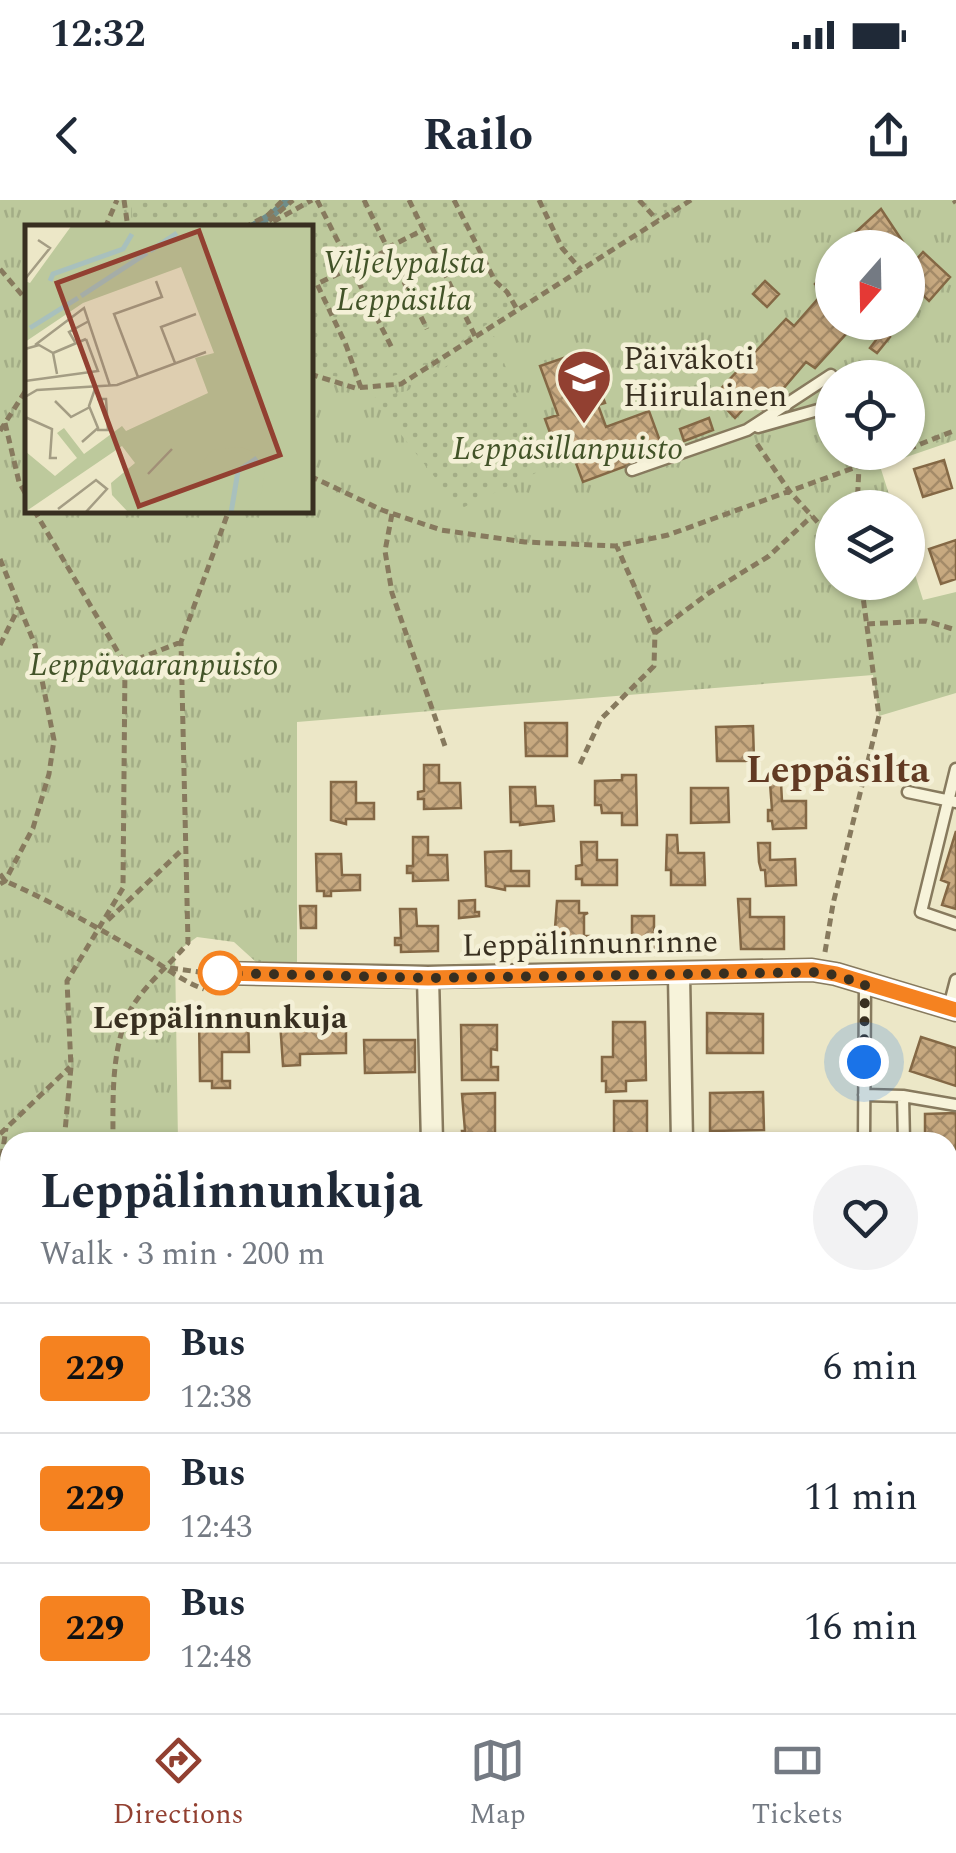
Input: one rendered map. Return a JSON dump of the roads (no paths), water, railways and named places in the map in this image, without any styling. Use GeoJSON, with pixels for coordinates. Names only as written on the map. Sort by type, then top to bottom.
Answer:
{"type":"FeatureCollection","features":[{"type":"Feature","properties":{"kind":"street","name":"Leppälinnunrinne"},"geometry":{"type":"LineString","coordinates":[[220,973],[428,978],[812,970],[952,1009]]}},
{"type":"Feature","properties":{"kind":"street"},"geometry":{"type":"LineString","coordinates":[[680,974],[682,1132]]}},
{"type":"Feature","properties":{"kind":"street"},"geometry":{"type":"LineString","coordinates":[[428,978],[432,1132]]}},
{"type":"Feature","properties":{"kind":"lane"},"geometry":{"type":"LineString","coordinates":[[747,430],[815,386]]}},
{"type":"Feature","properties":{"kind":"lane"},"geometry":{"type":"LineString","coordinates":[[632,470],[815,411]]}},
{"type":"Feature","properties":{"kind":"lane"},"geometry":{"type":"LineString","coordinates":[[956,769],[921,912],[956,924]]}},
{"type":"Feature","properties":{"kind":"lane"},"geometry":{"type":"LineString","coordinates":[[908,792],[951,801]]}},
{"type":"Feature","properties":{"kind":"lane"},"geometry":{"type":"LineString","coordinates":[[952,1009],[956,980]]}},
{"type":"Feature","properties":{"kind":"lane"},"geometry":{"type":"LineString","coordinates":[[864,1132],[865,984]]}},
{"type":"Feature","properties":{"kind":"lane"},"geometry":{"type":"LineString","coordinates":[[864,1095],[903,1096],[956,1105]]}},
{"type":"Feature","properties":{"kind":"lane"},"geometry":{"type":"LineString","coordinates":[[903,1096],[904,1132]]}},
{"type":"Feature","properties":{"kind":"waterway"},"geometry":{"type":"LineString","coordinates":[[255,225],[288,200]]}},
{"type":"Feature","properties":{"kind":"place","name":"Päiväkoti Hiirulainen"},"geometry":{"type":"Point","coordinates":[584,426]}},
{"type":"Feature","properties":{"kind":"place","name":"Leppälinnunkuja"},"geometry":{"type":"Point","coordinates":[220,973]}},
{"type":"Feature","properties":{"kind":"district","name":"Leppäsilta"},"geometry":{"type":"Point","coordinates":[838,771]}},
{"type":"Feature","properties":{"kind":"park label","name":"Viljelypalsta Leppäsilta"},"geometry":{"type":"Point","coordinates":[404,282]}},
{"type":"Feature","properties":{"kind":"park label","name":"Leppäsillanpuisto"},"geometry":{"type":"Point","coordinates":[568,449]}},
{"type":"Feature","properties":{"kind":"park label","name":"Leppävaaranpuisto"},"geometry":{"type":"Point","coordinates":[154,665]}}]}
